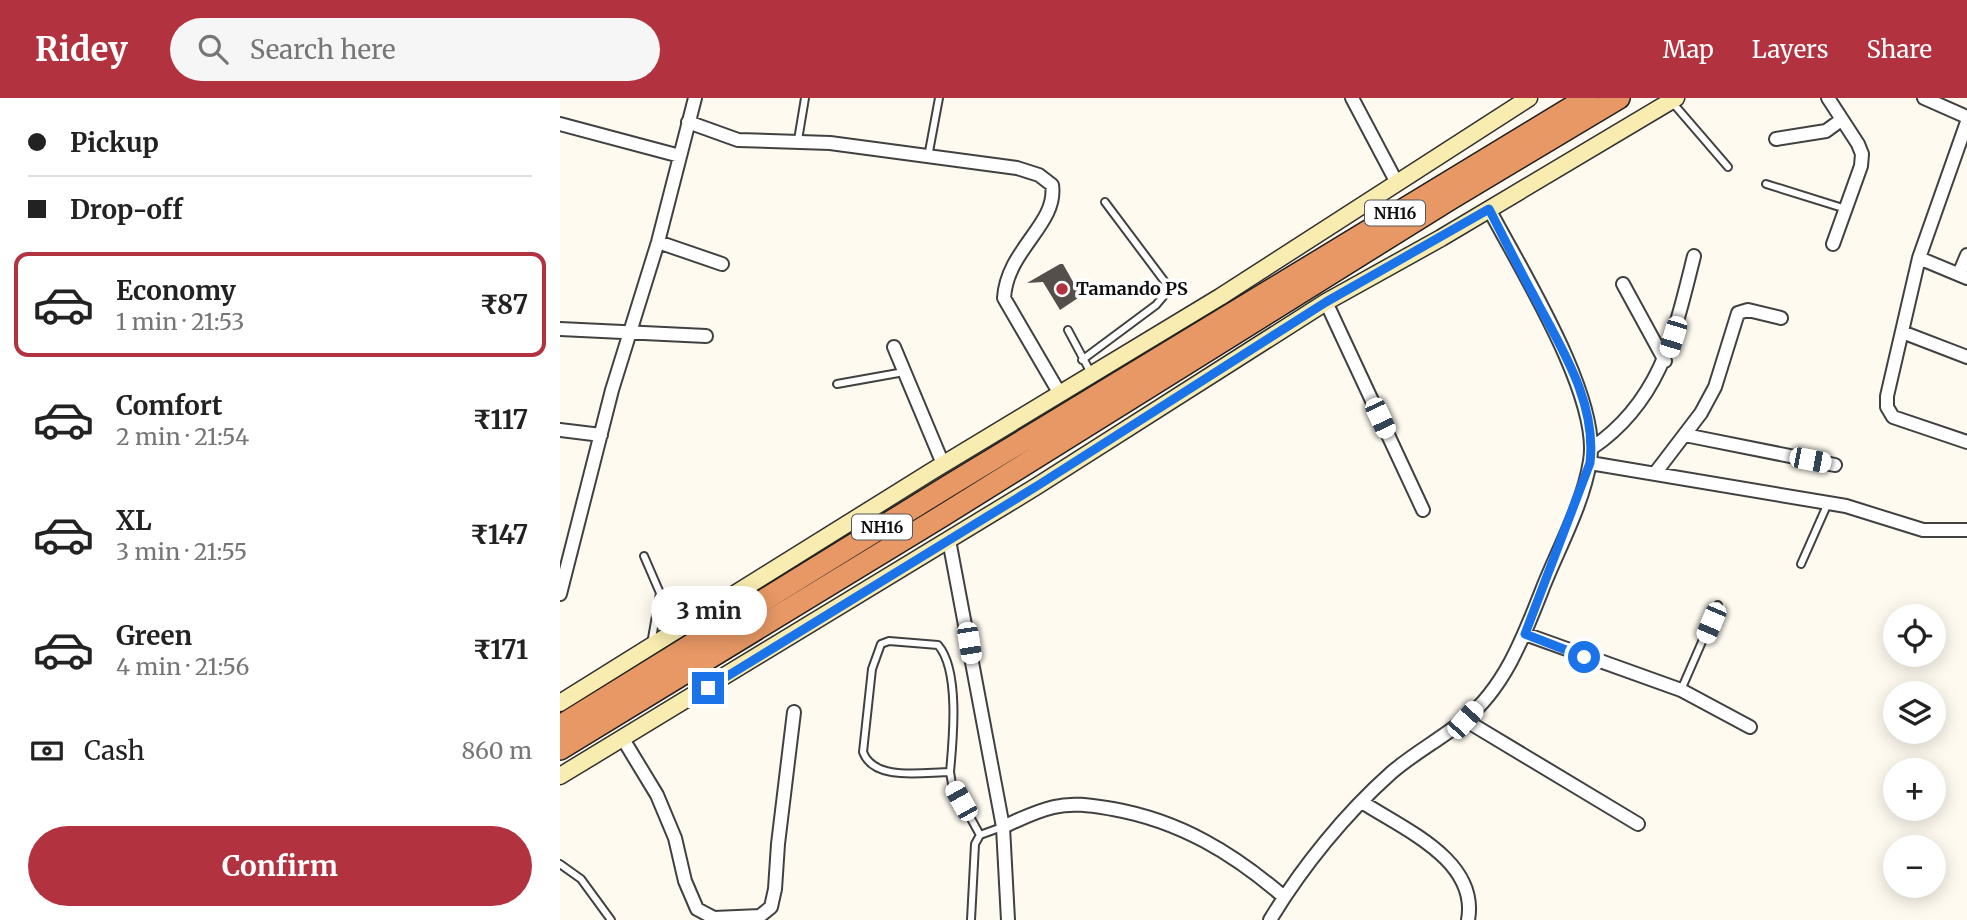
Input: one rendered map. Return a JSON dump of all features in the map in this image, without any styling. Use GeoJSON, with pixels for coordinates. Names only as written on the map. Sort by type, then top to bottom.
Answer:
{"type":"FeatureCollection","features":[{"type":"Feature","properties":{"kind":"highway","name":"NH16"},"geometry":{"type":"LineString","coordinates":[[560,726],[950,485],[1587,98]]}},
{"type":"Feature","properties":{"kind":"highway","name":"NH16"},"geometry":{"type":"LineString","coordinates":[[560,749],[942,516],[1331,272],[1619,98]]}},
{"type":"Feature","properties":{"kind":"street"},"geometry":{"type":"LineString","coordinates":[[560,594],[601,436],[658,242],[695,98]]}},
{"type":"Feature","properties":{"kind":"street"},"geometry":{"type":"LineString","coordinates":[[1352,98],[1397,183]]}},
{"type":"Feature","properties":{"kind":"street"},"geometry":{"type":"LineString","coordinates":[[560,703],[943,464],[1220,297],[1530,98]]}},
{"type":"Feature","properties":{"kind":"street"},"geometry":{"type":"LineString","coordinates":[[1828,98],[1862,154],[1861,166],[1833,244]]}},
{"type":"Feature","properties":{"kind":"street"},"geometry":{"type":"LineString","coordinates":[[1924,98],[1967,120],[1919,258],[1886,396],[1887,407],[1893,416],[1967,442]]}},
{"type":"Feature","properties":{"kind":"street"},"geometry":{"type":"LineString","coordinates":[[560,776],[949,540],[1326,302],[1673,99]]}},
{"type":"Feature","properties":{"kind":"street"},"geometry":{"type":"LineString","coordinates":[[1776,139],[1825,131],[1841,120]]}},
{"type":"Feature","properties":{"kind":"street"},"geometry":{"type":"LineString","coordinates":[[688,122],[738,140],[764,143],[798,140],[1017,168],[1039,175],[1052,185],[1054,199],[1049,212],[1019,252],[1005,280],[1004,298],[1060,394]]}},
{"type":"Feature","properties":{"kind":"street"},"geometry":{"type":"LineString","coordinates":[[560,124],[680,156]]}},
{"type":"Feature","properties":{"kind":"street"},"geometry":{"type":"LineString","coordinates":[[1270,920],[1284,897],[1362,802],[1392,773],[1465,720],[1491,691],[1525,634],[1590,463],[1592,448],[1587,407],[1563,351],[1489,209]]}},
{"type":"Feature","properties":{"kind":"street"},"geometry":{"type":"LineString","coordinates":[[658,242],[722,264]]}},
{"type":"Feature","properties":{"kind":"street"},"geometry":{"type":"LineString","coordinates":[[1919,258],[1963,276],[1967,255]]}},
{"type":"Feature","properties":{"kind":"street"},"geometry":{"type":"LineString","coordinates":[[1592,448],[1611,435],[1636,407],[1665,361],[1694,256]]}},
{"type":"Feature","properties":{"kind":"street"},"geometry":{"type":"LineString","coordinates":[[1623,284],[1665,361]]}},
{"type":"Feature","properties":{"kind":"street"},"geometry":{"type":"LineString","coordinates":[[1326,302],[1423,510]]}},
{"type":"Feature","properties":{"kind":"street"},"geometry":{"type":"LineString","coordinates":[[1656,472],[1685,435],[1715,387],[1738,313],[1748,310],[1781,318]]}},
{"type":"Feature","properties":{"kind":"street"},"geometry":{"type":"LineString","coordinates":[[560,329],[706,335]]}},
{"type":"Feature","properties":{"kind":"street"},"geometry":{"type":"LineString","coordinates":[[1902,332],[1967,357]]}},
{"type":"Feature","properties":{"kind":"street"},"geometry":{"type":"LineString","coordinates":[[894,347],[943,464]]}},
{"type":"Feature","properties":{"kind":"street"},"geometry":{"type":"LineString","coordinates":[[560,430],[601,436]]}},
{"type":"Feature","properties":{"kind":"street"},"geometry":{"type":"LineString","coordinates":[[1685,435],[1835,465]]}},
{"type":"Feature","properties":{"kind":"street"},"geometry":{"type":"LineString","coordinates":[[1590,463],[1828,503],[1923,530],[1967,530]]}},
{"type":"Feature","properties":{"kind":"street"},"geometry":{"type":"LineString","coordinates":[[949,540],[1003,827],[1008,920]]}},
{"type":"Feature","properties":{"kind":"street"},"geometry":{"type":"LineString","coordinates":[[1525,634],[1681,690],[1750,727]]}},
{"type":"Feature","properties":{"kind":"street"},"geometry":{"type":"LineString","coordinates":[[623,739],[657,795],[675,838],[685,881],[697,909],[713,918],[760,916],[771,907],[775,889],[794,712]]}},
{"type":"Feature","properties":{"kind":"street"},"geometry":{"type":"LineString","coordinates":[[1465,720],[1637,824]]}},
{"type":"Feature","properties":{"kind":"street"},"geometry":{"type":"LineString","coordinates":[[1362,802],[1452,863],[1470,899],[1468,920]]}},
{"type":"Feature","properties":{"kind":"street"},"geometry":{"type":"LineString","coordinates":[[1003,827],[1056,807],[1078,804],[1143,814],[1172,824],[1224,850],[1284,897]]}},
{"type":"Feature","properties":{"kind":"lane"},"geometry":{"type":"LineString","coordinates":[[798,140],[805,98]]}},
{"type":"Feature","properties":{"kind":"lane"},"geometry":{"type":"LineString","coordinates":[[928,157],[939,98]]}},
{"type":"Feature","properties":{"kind":"lane"},"geometry":{"type":"LineString","coordinates":[[1673,99],[1728,167]]}},
{"type":"Feature","properties":{"kind":"lane"},"geometry":{"type":"LineString","coordinates":[[1766,184],[1846,209]]}},
{"type":"Feature","properties":{"kind":"lane"},"geometry":{"type":"LineString","coordinates":[[1082,360],[1157,305],[1167,292],[1166,282],[1105,202]]}},
{"type":"Feature","properties":{"kind":"lane"},"geometry":{"type":"LineString","coordinates":[[1068,330],[1092,374]]}},
{"type":"Feature","properties":{"kind":"lane"},"geometry":{"type":"LineString","coordinates":[[837,384],[905,372]]}},
{"type":"Feature","properties":{"kind":"lane"},"geometry":{"type":"LineString","coordinates":[[1801,564],[1828,503]]}},
{"type":"Feature","properties":{"kind":"lane"},"geometry":{"type":"LineString","coordinates":[[644,556],[660,593],[651,647]]}},
{"type":"Feature","properties":{"kind":"lane"},"geometry":{"type":"LineString","coordinates":[[1681,690],[1718,606]]}},
{"type":"Feature","properties":{"kind":"lane"},"geometry":{"type":"LineString","coordinates":[[950,772],[892,772],[875,768],[866,761],[863,751],[872,669],[881,644],[889,641],[938,645],[947,655],[951,675],[952,784],[980,835],[972,861],[971,920]]}},
{"type":"Feature","properties":{"kind":"lane"},"geometry":{"type":"LineString","coordinates":[[980,835],[1003,827]]}},
{"type":"Feature","properties":{"kind":"lane"},"geometry":{"type":"LineString","coordinates":[[560,864],[581,879],[611,920]]}},
{"type":"Feature","properties":{"kind":"building","name":"Tamando PS"},"geometry":{"type":"Polygon","coordinates":[[[1063,264],[1081,296],[1060,310],[1043,282],[1027,283],[1063,264]]]}},
{"type":"Feature","properties":{"kind":"place","name":"Tamando PS"},"geometry":{"type":"Point","coordinates":[1062,289]}},
{"type":"Feature","properties":{"kind":"route"},"geometry":{"type":"LineString","coordinates":[[708,688],[1037,486],[1326,302],[1489,209],[1563,351],[1587,407],[1592,448],[1590,463],[1525,634],[1584,657]]}}]}
